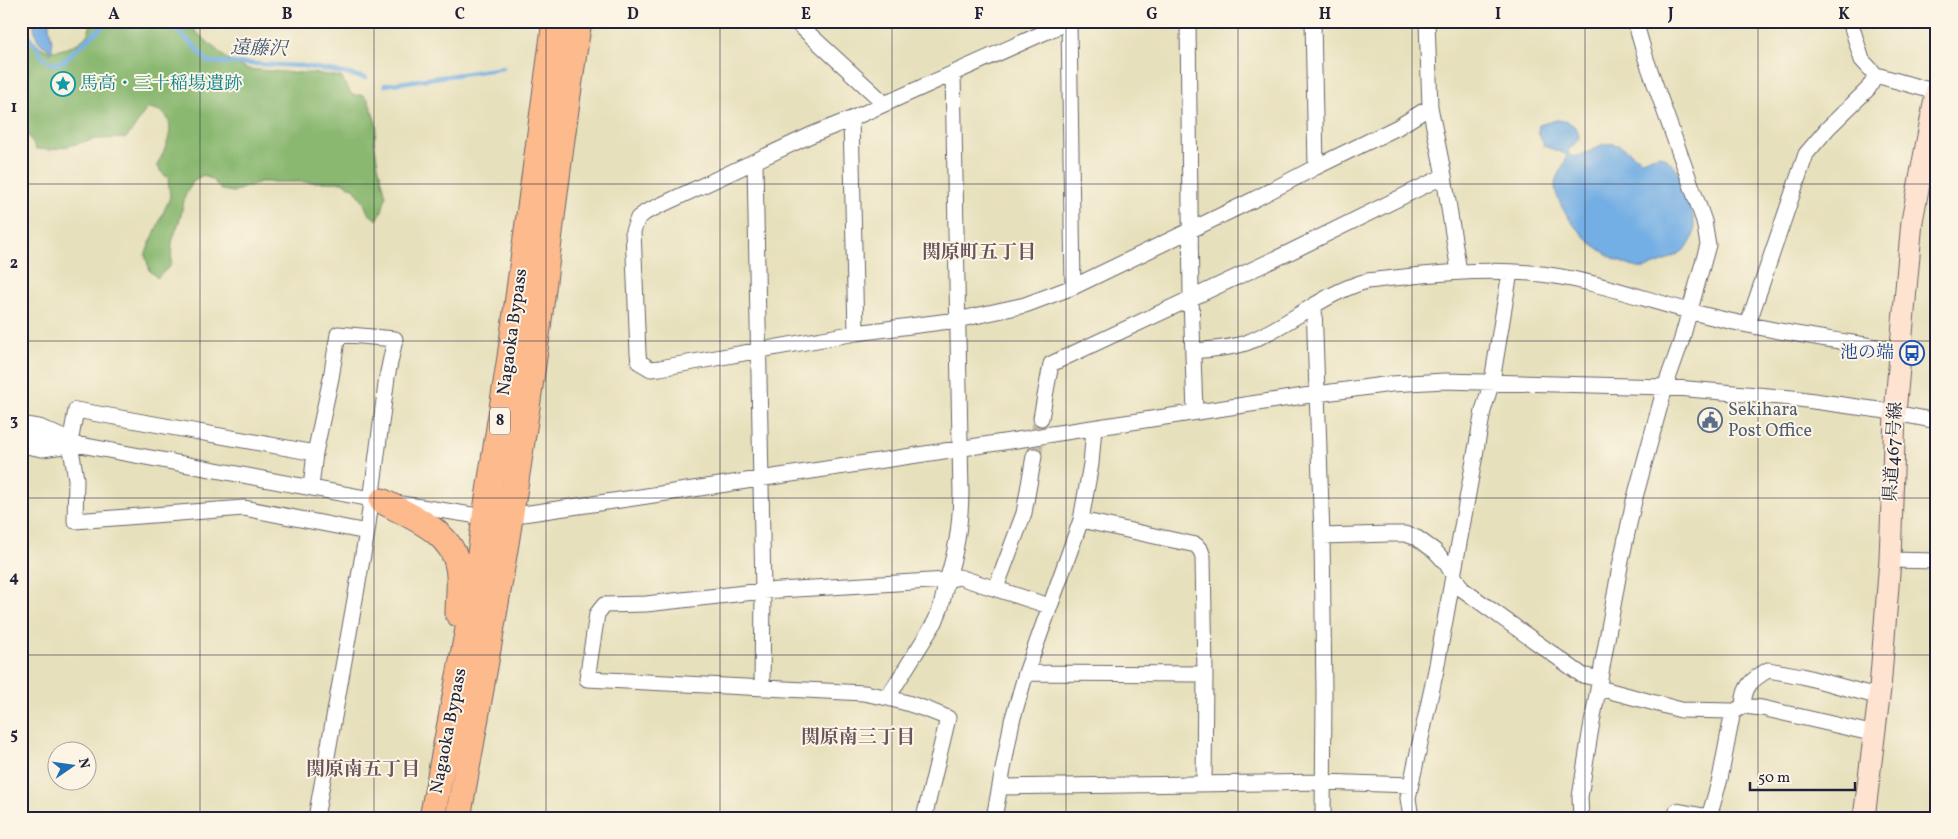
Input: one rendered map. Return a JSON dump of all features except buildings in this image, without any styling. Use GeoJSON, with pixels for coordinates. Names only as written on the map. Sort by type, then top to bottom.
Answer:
{"type":"FeatureCollection","features":[{"type":"Feature","properties":{"kind":"highway","name":"Nagaoka Bypass"},"geometry":{"type":"LineString","coordinates":[[458,818],[502,572],[497,517],[510,357],[555,21]]}},
{"type":"Feature","properties":{"kind":"highway","name":"Nagaoka Bypass"},"geometry":{"type":"LineString","coordinates":[[432,818],[474,597],[497,517],[535,352],[579,21]]}},
{"type":"Feature","properties":{"kind":"highway"},"geometry":{"type":"LineString","coordinates":[[377,500],[442,536],[455,556],[459,581],[454,702]]}},
{"type":"Feature","properties":{"kind":"main road","name":"県道467号線"},"geometry":{"type":"LineString","coordinates":[[1864,818],[1880,697],[1890,560],[1895,413],[1912,221],[1937,88]]}},
{"type":"Feature","properties":{"kind":"street"},"geometry":{"type":"LineString","coordinates":[[794,21],[884,103]]}},
{"type":"Feature","properties":{"kind":"street"},"geometry":{"type":"LineString","coordinates":[[1073,287],[1069,21],[851,119],[811,135],[646,212],[638,218],[633,232],[638,353],[640,362],[651,369],[660,368],[856,334],[957,320],[1025,305],[1073,287],[1253,200],[1398,127],[1430,107]]}},
{"type":"Feature","properties":{"kind":"street"},"geometry":{"type":"LineString","coordinates":[[1188,21],[1192,229],[1191,298],[1195,412]]}},
{"type":"Feature","properties":{"kind":"street"},"geometry":{"type":"LineString","coordinates":[[1313,21],[1316,167]]}},
{"type":"Feature","properties":{"kind":"street"},"geometry":{"type":"LineString","coordinates":[[1427,21],[1430,107],[1444,176],[1459,272]]}},
{"type":"Feature","properties":{"kind":"street"},"geometry":{"type":"LineString","coordinates":[[1581,818],[1580,797],[1621,561],[1632,510],[1665,387],[1681,342],[1708,246],[1707,231],[1646,59],[1635,21]]}},
{"type":"Feature","properties":{"kind":"street"},"geometry":{"type":"LineString","coordinates":[[1850,21],[1862,60],[1876,75],[1936,92]]}},
{"type":"Feature","properties":{"kind":"street"},"geometry":{"type":"LineString","coordinates":[[888,697],[934,622],[941,607],[956,552],[960,524],[961,447],[953,73]]}},
{"type":"Feature","properties":{"kind":"street"},"geometry":{"type":"LineString","coordinates":[[1748,324],[1806,154],[1828,128],[1868,90],[1876,75]]}},
{"type":"Feature","properties":{"kind":"street"},"geometry":{"type":"LineString","coordinates":[[851,119],[856,334]]}},
{"type":"Feature","properties":{"kind":"street"},"geometry":{"type":"LineString","coordinates":[[755,162],[762,478],[762,687]]}},
{"type":"Feature","properties":{"kind":"street"},"geometry":{"type":"LineString","coordinates":[[1041,418],[1051,364],[1444,176]]}},
{"type":"Feature","properties":{"kind":"street"},"geometry":{"type":"LineString","coordinates":[[1193,351],[1228,348],[1245,343],[1297,317],[1314,305],[1353,285],[1367,281],[1459,272],[1510,272],[1531,273],[1574,280],[1689,311],[1748,324],[1901,351]]}},
{"type":"Feature","properties":{"kind":"street"},"geometry":{"type":"LineString","coordinates":[[1411,818],[1408,798],[1436,670],[1483,411],[1492,380],[1510,272]]}},
{"type":"Feature","properties":{"kind":"street"},"geometry":{"type":"LineString","coordinates":[[1314,305],[1322,536],[1323,818]]}},
{"type":"Feature","properties":{"kind":"street"},"geometry":{"type":"LineString","coordinates":[[311,487],[315,453],[338,334],[395,339],[387,377],[377,500],[366,532],[316,818]]}},
{"type":"Feature","properties":{"kind":"street"},"geometry":{"type":"LineString","coordinates":[[21,426],[39,429],[70,443],[377,500],[497,517],[1391,384],[1492,380],[1665,387],[1792,398],[1937,421]]}},
{"type":"Feature","properties":{"kind":"street"},"geometry":{"type":"LineString","coordinates":[[315,453],[76,410],[70,443],[76,479],[75,521],[244,508],[366,532]]}},
{"type":"Feature","properties":{"kind":"street"},"geometry":{"type":"LineString","coordinates":[[994,818],[1012,721],[1026,673],[1081,520],[1091,464],[1094,428]]}},
{"type":"Feature","properties":{"kind":"street"},"geometry":{"type":"LineString","coordinates":[[21,443],[42,447],[70,443]]}},
{"type":"Feature","properties":{"kind":"street"},"geometry":{"type":"LineString","coordinates":[[996,588],[1024,513],[1034,456]]}},
{"type":"Feature","properties":{"kind":"street"},"geometry":{"type":"LineString","coordinates":[[1081,520],[1196,545],[1201,551],[1203,557],[1205,674],[1204,784]]}},
{"type":"Feature","properties":{"kind":"street"},"geometry":{"type":"LineString","coordinates":[[1322,536],[1404,534],[1417,538],[1435,551],[1454,574],[1462,589],[1582,675],[1599,683],[1681,710],[1738,709],[1802,716],[1875,734]]}},
{"type":"Feature","properties":{"kind":"street"},"geometry":{"type":"LineString","coordinates":[[1890,560],[1937,561]]}},
{"type":"Feature","properties":{"kind":"street"},"geometry":{"type":"LineString","coordinates":[[924,818],[948,718],[888,697],[864,693],[587,679],[596,614],[604,605],[646,604],[763,591],[948,580],[959,577],[1049,606]]}},
{"type":"Feature","properties":{"kind":"street"},"geometry":{"type":"LineString","coordinates":[[1677,811],[1709,817],[1738,709],[1752,679],[1768,670],[1802,676],[1880,697]]}},
{"type":"Feature","properties":{"kind":"street"},"geometry":{"type":"LineString","coordinates":[[1026,673],[1205,674]]}},
{"type":"Feature","properties":{"kind":"street"},"geometry":{"type":"LineString","coordinates":[[1000,787],[1322,782],[1412,785]]}},
{"type":"Feature","properties":{"kind":"green space"},"geometry":{"type":"Polygon","coordinates":[[[91,21],[191,21],[195,31],[227,59],[247,69],[314,73],[341,77],[352,95],[363,95],[368,99],[377,126],[374,141],[386,196],[382,211],[377,220],[368,213],[355,189],[342,182],[260,182],[233,192],[221,190],[213,180],[203,175],[194,180],[185,196],[172,242],[171,265],[157,278],[150,271],[145,255],[170,197],[168,178],[157,165],[165,148],[170,130],[166,116],[159,111],[148,108],[126,138],[96,139],[51,150],[36,149],[21,122],[21,80],[29,68],[21,58],[21,22],[40,47],[55,51],[81,41],[88,33],[91,21]]]}},
{"type":"Feature","properties":{"kind":"water"},"geometry":{"type":"Polygon","coordinates":[[[34,21],[49,21],[52,43],[50,54],[48,48],[41,44],[37,38],[34,21]]]}},
{"type":"Feature","properties":{"kind":"water"},"geometry":{"type":"Polygon","coordinates":[[[1557,120],[1570,123],[1579,134],[1579,139],[1568,151],[1570,156],[1581,155],[1608,143],[1621,147],[1641,160],[1660,155],[1675,167],[1681,177],[1687,195],[1694,227],[1690,243],[1684,250],[1663,262],[1649,267],[1638,268],[1612,258],[1583,235],[1568,217],[1557,196],[1555,185],[1557,176],[1566,161],[1566,154],[1544,146],[1538,132],[1539,125],[1557,120]]]}},
{"type":"Feature","properties":{"kind":"waterway","name":"遠藤沢"},"geometry":{"type":"LineString","coordinates":[[21,31],[38,48],[42,57],[52,64],[65,61],[109,21]]}},
{"type":"Feature","properties":{"kind":"waterway","name":"遠藤沢"},"geometry":{"type":"LineString","coordinates":[[166,21],[193,45],[208,62],[303,66],[366,78]]}},
{"type":"Feature","properties":{"kind":"waterway","name":"遠藤沢"},"geometry":{"type":"LineString","coordinates":[[385,85],[503,68]]}},
{"type":"Feature","properties":{"kind":"tunnel"},"geometry":{"type":"LineString","coordinates":[[1034,456],[1041,418]]}},
{"type":"Feature","properties":{"kind":"place","name":"馬高・三十稲場遺跡"},"geometry":{"type":"Point","coordinates":[63,84]}},
{"type":"Feature","properties":{"kind":"place","name":"池の端"},"geometry":{"type":"Point","coordinates":[1912,353]}},
{"type":"Feature","properties":{"kind":"place","name":"Sekihara Post Office"},"geometry":{"type":"Point","coordinates":[1710,420]}},
{"type":"Feature","properties":{"kind":"district","name":"関原町五丁目"},"geometry":{"type":"Point","coordinates":[979,253]}},
{"type":"Feature","properties":{"kind":"district","name":"関原南三丁目"},"geometry":{"type":"Point","coordinates":[858,738]}},
{"type":"Feature","properties":{"kind":"district","name":"関原南五丁目"},"geometry":{"type":"Point","coordinates":[363,770]}}]}
